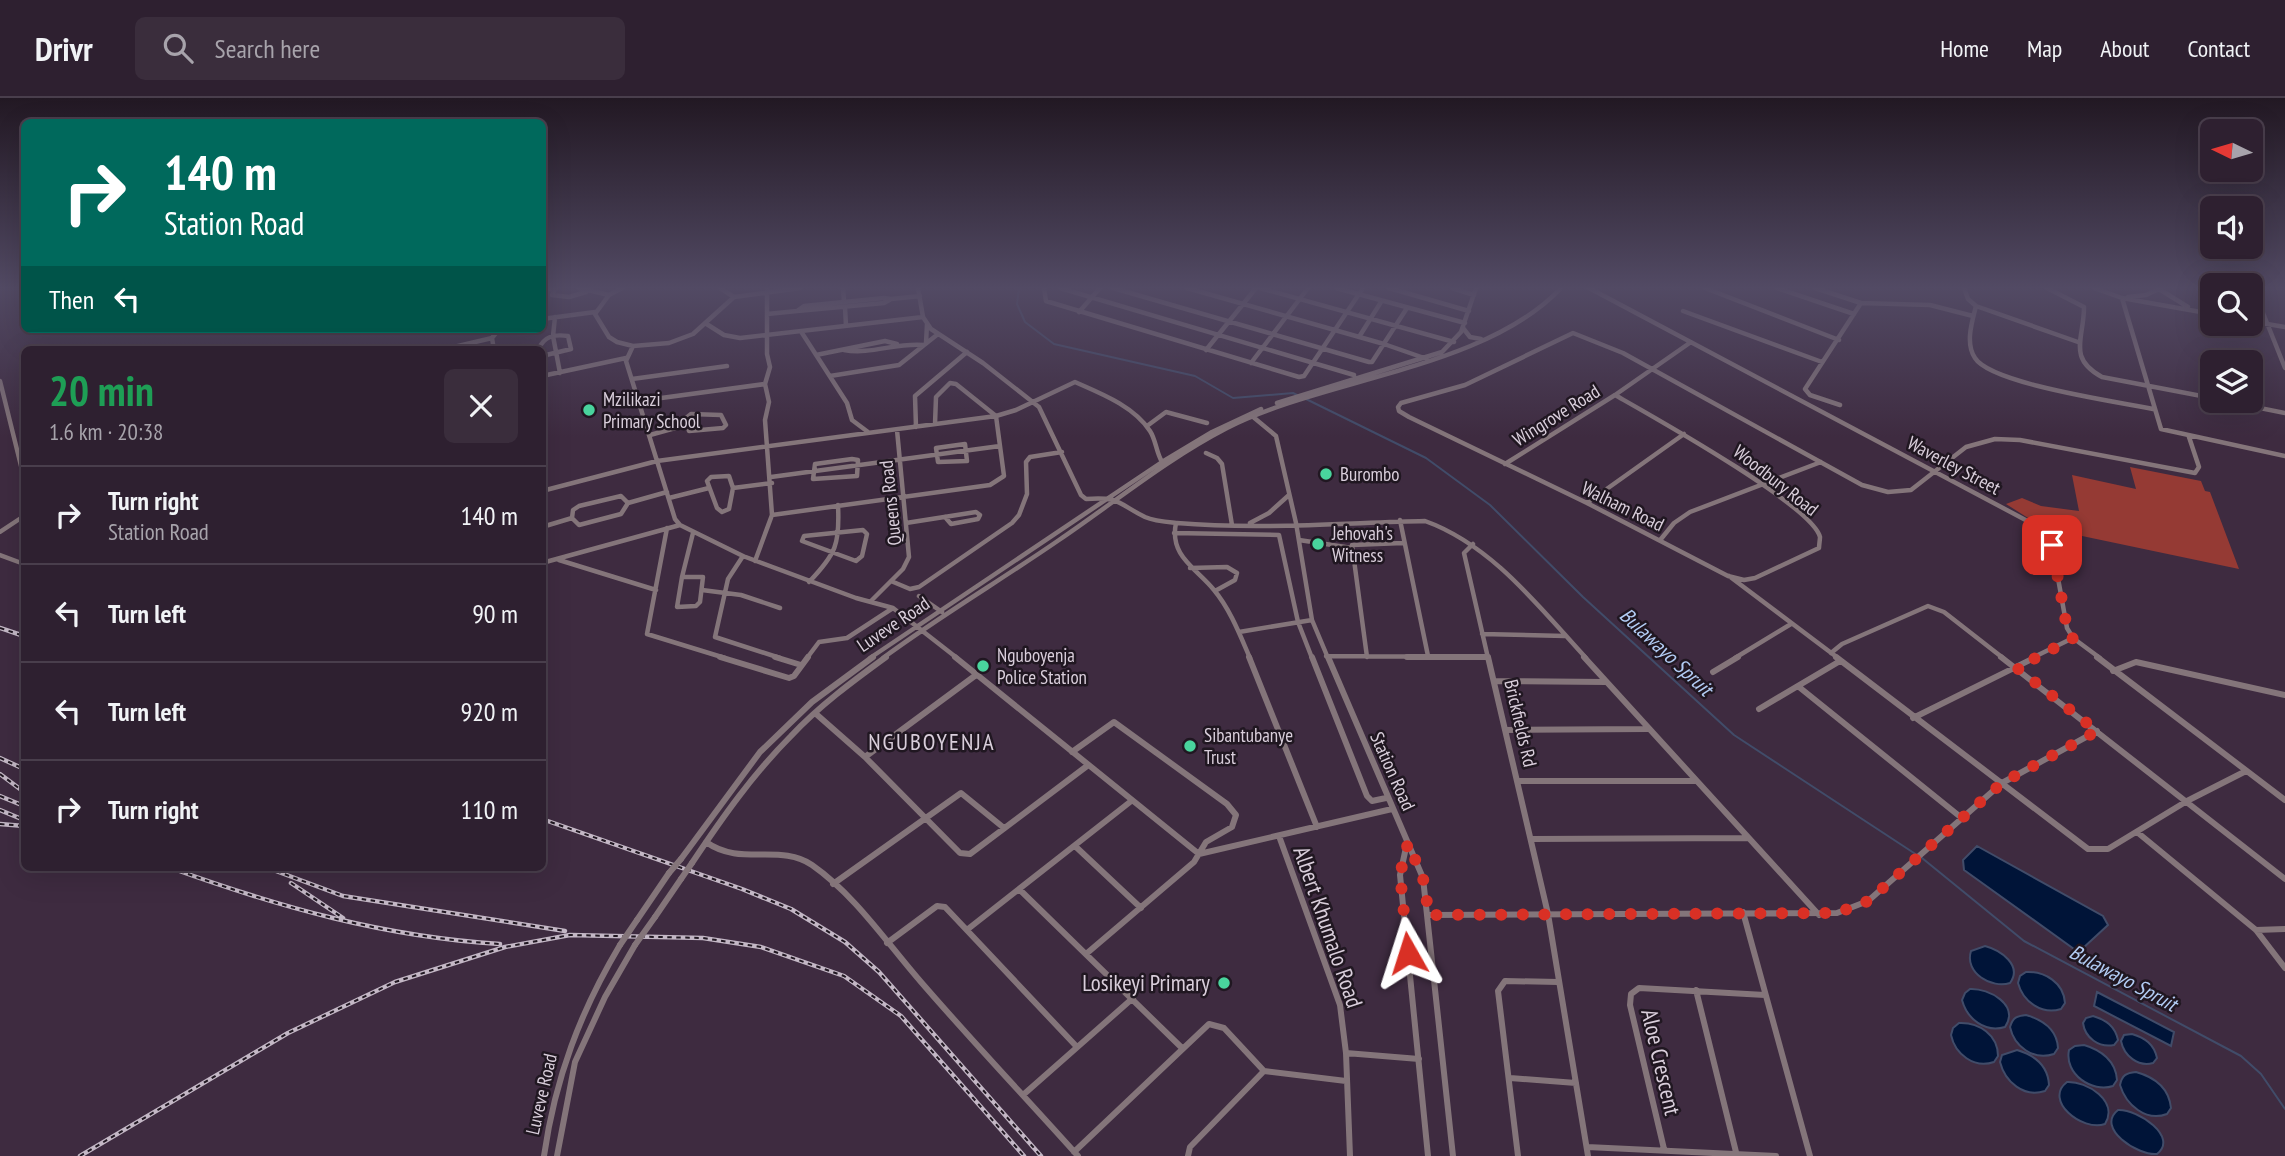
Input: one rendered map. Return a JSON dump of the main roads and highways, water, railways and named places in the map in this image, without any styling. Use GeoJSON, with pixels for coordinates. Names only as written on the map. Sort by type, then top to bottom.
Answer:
{"type":"FeatureCollection","features":[{"type":"Feature","properties":{"kind":"water"},"geometry":{"type":"Polygon","coordinates":[[[1977,846],[2103,916],[2108,925],[2082,949],[2074,949],[1964,870],[1963,860],[1977,846]]]}},
{"type":"Feature","properties":{"kind":"water"},"geometry":{"type":"Polygon","coordinates":[[[1985,946],[2003,955],[2012,964],[2014,970],[2010,983],[1995,984],[1981,978],[1976,972],[1970,959],[1971,951],[1985,946]]]}},
{"type":"Feature","properties":{"kind":"water"},"geometry":{"type":"Polygon","coordinates":[[[2026,972],[2046,976],[2057,984],[2064,996],[2065,1003],[2061,1009],[2040,1008],[2024,996],[2018,983],[2020,976],[2026,972]]]}},
{"type":"Feature","properties":{"kind":"water"},"geometry":{"type":"Polygon","coordinates":[[[1970,989],[1986,991],[2006,1005],[2009,1019],[2005,1027],[1984,1026],[1968,1013],[1962,1000],[1970,989]]]}},
{"type":"Feature","properties":{"kind":"water"},"geometry":{"type":"Polygon","coordinates":[[[2097,992],[2174,1032],[2171,1046],[2094,1006],[2097,992]]]}},
{"type":"Feature","properties":{"kind":"water"},"geometry":{"type":"Polygon","coordinates":[[[2026,1015],[2052,1031],[2058,1048],[2054,1054],[2032,1054],[2020,1046],[2010,1027],[2016,1018],[2026,1015]]]}},
{"type":"Feature","properties":{"kind":"water"},"geometry":{"type":"Polygon","coordinates":[[[2093,1016],[2112,1027],[2118,1040],[2114,1045],[2098,1043],[2087,1033],[2083,1023],[2086,1018],[2093,1016]]]}},
{"type":"Feature","properties":{"kind":"water"},"geometry":{"type":"Polygon","coordinates":[[[1959,1023],[1980,1027],[1991,1036],[1998,1056],[1994,1062],[1973,1062],[1961,1054],[1951,1035],[1953,1028],[1959,1023]]]}},
{"type":"Feature","properties":{"kind":"water"},"geometry":{"type":"Polygon","coordinates":[[[2132,1034],[2151,1045],[2157,1058],[2153,1063],[2137,1062],[2125,1051],[2121,1041],[2124,1035],[2132,1034]]]}},
{"type":"Feature","properties":{"kind":"water"},"geometry":{"type":"Polygon","coordinates":[[[2084,1045],[2102,1053],[2111,1062],[2117,1080],[2113,1086],[2097,1087],[2081,1080],[2075,1074],[2069,1059],[2069,1050],[2084,1045]]]}},
{"type":"Feature","properties":{"kind":"water"},"geometry":{"type":"Polygon","coordinates":[[[2017,1050],[2043,1066],[2049,1085],[2045,1091],[2037,1093],[2023,1090],[2006,1076],[2000,1062],[2002,1055],[2017,1050]]]}},
{"type":"Feature","properties":{"kind":"water"},"geometry":{"type":"Polygon","coordinates":[[[2136,1072],[2154,1080],[2164,1089],[2171,1108],[2167,1114],[2144,1114],[2127,1099],[2120,1085],[2122,1079],[2125,1075],[2136,1072]]]}},
{"type":"Feature","properties":{"kind":"water"},"geometry":{"type":"Polygon","coordinates":[[[2067,1082],[2083,1085],[2099,1094],[2108,1108],[2105,1124],[2086,1123],[2068,1113],[2060,1097],[2061,1089],[2067,1082]]]}},
{"type":"Feature","properties":{"kind":"water"},"geometry":{"type":"Polygon","coordinates":[[[2118,1110],[2136,1114],[2160,1132],[2163,1140],[2157,1154],[2130,1146],[2122,1140],[2112,1125],[2112,1117],[2118,1110]]]}},
{"type":"Feature","properties":{"kind":"waterway","name":"Bulawayo Spruit"},"geometry":{"type":"LineString","coordinates":[[1045,337],[1054,344],[1195,376],[1233,398],[1293,393],[1297,395]]}},
{"type":"Feature","properties":{"kind":"waterway","name":"Bulawayo Spruit"},"geometry":{"type":"LineString","coordinates":[[1306,399],[1426,458],[1490,505],[1583,597],[1734,735],[1917,855]]}},
{"type":"Feature","properties":{"kind":"waterway","name":"Bulawayo Spruit"},"geometry":{"type":"LineString","coordinates":[[1922,858],[2024,941],[2241,1056],[2261,1074],[2285,1109]]}},
{"type":"Feature","properties":{"kind":"railway"},"geometry":{"type":"LineString","coordinates":[[0,628],[21,635]]}},
{"type":"Feature","properties":{"kind":"railway"},"geometry":{"type":"LineString","coordinates":[[0,758],[21,768]]}},
{"type":"Feature","properties":{"kind":"railway"},"geometry":{"type":"LineString","coordinates":[[0,774],[21,790]]}},
{"type":"Feature","properties":{"kind":"railway"},"geometry":{"type":"LineString","coordinates":[[0,796],[21,805]]}},
{"type":"Feature","properties":{"kind":"railway"},"geometry":{"type":"LineString","coordinates":[[0,810],[21,819]]}},
{"type":"Feature","properties":{"kind":"railway"},"geometry":{"type":"LineString","coordinates":[[546,820],[742,889],[791,909],[845,942],[879,972],[1041,1156]]}},
{"type":"Feature","properties":{"kind":"railway"},"geometry":{"type":"LineString","coordinates":[[0,824],[21,826]]}},
{"type":"Feature","properties":{"kind":"railway"},"geometry":{"type":"LineString","coordinates":[[180,871],[333,918],[415,935],[500,944]]}},
{"type":"Feature","properties":{"kind":"railway"},"geometry":{"type":"LineString","coordinates":[[276,871],[343,896],[565,931]]}},
{"type":"Feature","properties":{"kind":"railway"},"geometry":{"type":"LineString","coordinates":[[291,883],[343,918]]}},
{"type":"Feature","properties":{"kind":"railway"},"geometry":{"type":"LineString","coordinates":[[80,1156],[288,1033],[395,982],[505,947],[570,935],[703,938],[761,947],[844,976],[901,1016],[1024,1156]]}},
{"type":"Feature","properties":{"kind":"place","name":"Mzilikazi Primary School"},"geometry":{"type":"Point","coordinates":[589,410]}},
{"type":"Feature","properties":{"kind":"place","name":"Burombo"},"geometry":{"type":"Point","coordinates":[1326,474]}},
{"type":"Feature","properties":{"kind":"place","name":"Jehovah's Witness"},"geometry":{"type":"Point","coordinates":[1318,544]}},
{"type":"Feature","properties":{"kind":"place","name":"Nguboyenja Police Station"},"geometry":{"type":"Point","coordinates":[983,666]}},
{"type":"Feature","properties":{"kind":"place","name":"Sibantubanye Trust"},"geometry":{"type":"Point","coordinates":[1190,746]}},
{"type":"Feature","properties":{"kind":"place","name":"Losikeyi Primary"},"geometry":{"type":"Point","coordinates":[1224,983]}},
{"type":"Feature","properties":{"kind":"district","name":"NGUBOYENJA"},"geometry":{"type":"Point","coordinates":[932,742]}}]}
